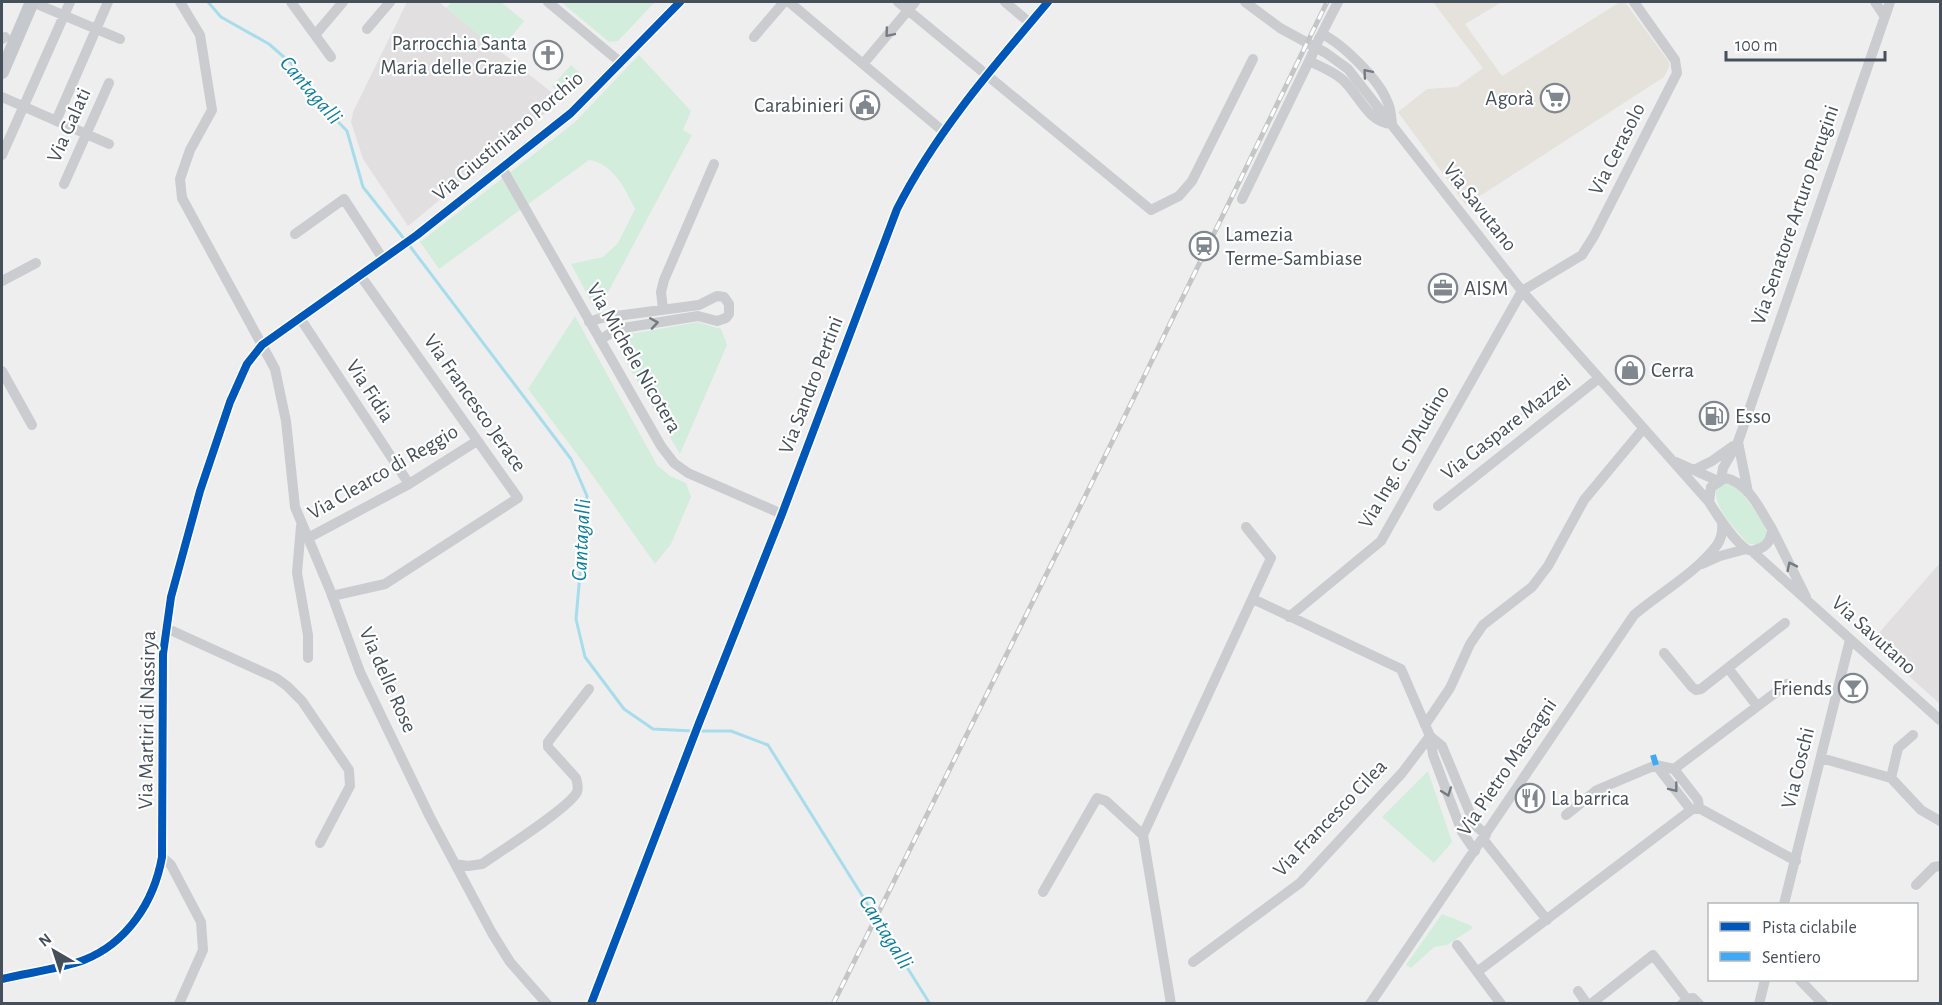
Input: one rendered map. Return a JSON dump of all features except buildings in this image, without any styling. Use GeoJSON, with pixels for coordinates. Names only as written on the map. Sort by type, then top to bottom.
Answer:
{"type":"FeatureCollection","features":[{"type":"Feature","properties":{"kind":"main road"},"geometry":{"type":"LineString","coordinates":[[2,71],[32,2]]}},
{"type":"Feature","properties":{"kind":"street"},"geometry":{"type":"LineString","coordinates":[[32,2],[120,39]]}},
{"type":"Feature","properties":{"kind":"street"},"geometry":{"type":"LineString","coordinates":[[2,155],[70,2]]}},
{"type":"Feature","properties":{"kind":"street"},"geometry":{"type":"LineString","coordinates":[[56,121],[108,2]]}},
{"type":"Feature","properties":{"kind":"street","name":"Via delle Rose"},"geometry":{"type":"LineString","coordinates":[[180,2],[200,35],[212,110],[190,150],[180,179],[182,198],[275,369],[286,421],[295,507],[332,596],[360,672],[455,864],[510,962],[547,1004]]}},
{"type":"Feature","properties":{"kind":"street"},"geometry":{"type":"LineString","coordinates":[[315,34],[343,2]]}},
{"type":"Feature","properties":{"kind":"street"},"geometry":{"type":"LineString","coordinates":[[367,29],[390,2]]}},
{"type":"Feature","properties":{"kind":"street"},"geometry":{"type":"LineString","coordinates":[[548,2],[621,62]]}},
{"type":"Feature","properties":{"kind":"street","name":"Via Giustiniano Porchio"},"geometry":{"type":"LineString","coordinates":[[387,256],[417,235],[571,113],[680,2]]}},
{"type":"Feature","properties":{"kind":"street"},"geometry":{"type":"LineString","coordinates":[[754,37],[784,2]]}},
{"type":"Feature","properties":{"kind":"street"},"geometry":{"type":"LineString","coordinates":[[789,2],[944,132]]}},
{"type":"Feature","properties":{"kind":"street"},"geometry":{"type":"LineString","coordinates":[[898,2],[912,6],[985,75],[1150,210],[1179,196],[1192,181],[1253,59]]}},
{"type":"Feature","properties":{"kind":"street"},"geometry":{"type":"LineString","coordinates":[[1005,2],[1030,23]]}},
{"type":"Feature","properties":{"kind":"street","name":"Via Sandro Pertini"},"geometry":{"type":"LineString","coordinates":[[591,1004],[689,748],[783,514],[897,209],[916,173],[985,75],[1048,2]]}},
{"type":"Feature","properties":{"kind":"street","name":"Via Savutano"},"geometry":{"type":"LineString","coordinates":[[1245,2],[1280,28],[1326,53],[1348,69],[1522,291],[1667,458],[1709,502],[1722,522],[1749,550],[1941,720]]}},
{"type":"Feature","properties":{"kind":"street"},"geometry":{"type":"LineString","coordinates":[[1242,199],[1338,2]]}},
{"type":"Feature","properties":{"kind":"street","name":"Via Cerasolo"},"geometry":{"type":"LineString","coordinates":[[1522,291],[1582,255],[1594,236],[1677,73],[1675,60],[1634,2]]}},
{"type":"Feature","properties":{"kind":"street"},"geometry":{"type":"LineString","coordinates":[[1875,2],[1885,17]]}},
{"type":"Feature","properties":{"kind":"street","name":"Via Senatore Arturo Perugini"},"geometry":{"type":"LineString","coordinates":[[1709,502],[1711,487],[1720,480],[1723,468],[1738,442],[1890,2]]}},
{"type":"Feature","properties":{"kind":"street"},"geometry":{"type":"LineString","coordinates":[[294,3],[331,57]]}},
{"type":"Feature","properties":{"kind":"street"},"geometry":{"type":"LineString","coordinates":[[863,64],[912,6]]}},
{"type":"Feature","properties":{"kind":"street"},"geometry":{"type":"LineString","coordinates":[[1310,58],[1341,78],[1378,121],[1392,124],[1389,107],[1383,93],[1348,52],[1321,37]]}},
{"type":"Feature","properties":{"kind":"street","name":"Via Galati"},"geometry":{"type":"LineString","coordinates":[[64,183],[110,83]]}},
{"type":"Feature","properties":{"kind":"street"},"geometry":{"type":"LineString","coordinates":[[2,97],[109,144]]}},
{"type":"Feature","properties":{"kind":"street"},"geometry":{"type":"LineString","coordinates":[[663,309],[663,280],[714,164]]}},
{"type":"Feature","properties":{"kind":"street","name":"Via Michele Nicotera"},"geometry":{"type":"LineString","coordinates":[[502,168],[589,322],[674,463],[697,478],[783,514]]}},
{"type":"Feature","properties":{"kind":"street"},"geometry":{"type":"LineString","coordinates":[[262,345],[387,256],[345,200],[295,234]]}},
{"type":"Feature","properties":{"kind":"street"},"geometry":{"type":"LineString","coordinates":[[2,281],[36,263]]}},
{"type":"Feature","properties":{"kind":"street","name":"Via Francesco Jerace"},"geometry":{"type":"LineString","coordinates":[[332,596],[385,584],[518,498],[360,275]]}},
{"type":"Feature","properties":{"kind":"street","name":"Via Ing. G. D'Audino"},"geometry":{"type":"LineString","coordinates":[[1289,617],[1381,541],[1522,291]]}},
{"type":"Feature","properties":{"kind":"street"},"geometry":{"type":"LineString","coordinates":[[589,322],[601,318],[699,305],[720,296],[726,299],[731,309],[722,321],[698,316],[617,329],[600,340]]}},
{"type":"Feature","properties":{"kind":"street","name":"Via Fidia"},"geometry":{"type":"LineString","coordinates":[[300,318],[409,484]]}},
{"type":"Feature","properties":{"kind":"street","name":"Via Martiri di Nassirya"},"geometry":{"type":"LineString","coordinates":[[2,979],[82,961],[115,943],[140,915],[147,902],[159,872],[162,857],[161,695],[163,654],[171,597],[193,515],[230,402],[246,364],[262,345]]}},
{"type":"Feature","properties":{"kind":"street"},"geometry":{"type":"LineString","coordinates":[[2,371],[32,425]]}},
{"type":"Feature","properties":{"kind":"street","name":"Via Gaspare Mazzei"},"geometry":{"type":"LineString","coordinates":[[1437,506],[1599,378]]}},
{"type":"Feature","properties":{"kind":"street"},"geometry":{"type":"LineString","coordinates":[[1425,725],[1450,688],[1470,644],[1483,625],[1532,587],[1548,566],[1584,500],[1643,429]]}},
{"type":"Feature","properties":{"kind":"street","name":"Via Clearco di Reggio"},"geometry":{"type":"LineString","coordinates":[[308,538],[409,484],[477,441]]}},
{"type":"Feature","properties":{"kind":"street"},"geometry":{"type":"LineString","coordinates":[[1694,470],[1712,461],[1738,442],[1748,493]]}},
{"type":"Feature","properties":{"kind":"street"},"geometry":{"type":"LineString","coordinates":[[1667,458],[1720,480],[1732,479],[1748,493],[1772,529],[1809,603]]}},
{"type":"Feature","properties":{"kind":"street"},"geometry":{"type":"LineString","coordinates":[[1694,568],[1719,544],[1723,532],[1722,522]]}},
{"type":"Feature","properties":{"kind":"street"},"geometry":{"type":"LineString","coordinates":[[302,523],[297,573],[308,635],[308,658]]}},
{"type":"Feature","properties":{"kind":"street"},"geometry":{"type":"LineString","coordinates":[[1171,1004],[1143,835],[1271,558],[1246,526]]}},
{"type":"Feature","properties":{"kind":"street"},"geometry":{"type":"LineString","coordinates":[[1694,568],[1720,556],[1764,546],[1771,538],[1772,529]]}},
{"type":"Feature","properties":{"kind":"street","name":"Via Pietro Mascagni"},"geometry":{"type":"LineString","coordinates":[[1370,1004],[1634,615],[1694,568]]}},
{"type":"Feature","properties":{"kind":"street"},"geometry":{"type":"LineString","coordinates":[[1253,599],[1401,669],[1430,736],[1433,755],[1462,832],[1475,851]]}},
{"type":"Feature","properties":{"kind":"street"},"geometry":{"type":"LineString","coordinates":[[1664,652],[1696,690],[1701,689],[1785,623]]}},
{"type":"Feature","properties":{"kind":"street"},"geometry":{"type":"LineString","coordinates":[[166,628],[276,678],[302,701],[349,770],[350,786],[320,843]]}},
{"type":"Feature","properties":{"kind":"street","name":"Via Coschi"},"geometry":{"type":"LineString","coordinates":[[1784,903],[1850,640]]}},
{"type":"Feature","properties":{"kind":"street"},"geometry":{"type":"LineString","coordinates":[[1728,668],[1758,706]]}},
{"type":"Feature","properties":{"kind":"street"},"geometry":{"type":"LineString","coordinates":[[1674,769],[1787,684]]}},
{"type":"Feature","properties":{"kind":"street"},"geometry":{"type":"LineString","coordinates":[[455,864],[468,866],[482,864],[557,811],[577,792],[576,778],[548,747],[548,742],[589,689]]}},
{"type":"Feature","properties":{"kind":"street"},"geometry":{"type":"LineString","coordinates":[[1891,778],[1898,748],[1913,735]]}},
{"type":"Feature","properties":{"kind":"street"},"geometry":{"type":"LineString","coordinates":[[1430,736],[1442,746],[1475,825],[1546,920]]}},
{"type":"Feature","properties":{"kind":"street","name":"Via Francesco Cilea"},"geometry":{"type":"LineString","coordinates":[[1193,962],[1300,883],[1402,773],[1430,736]]}},
{"type":"Feature","properties":{"kind":"street"},"geometry":{"type":"LineString","coordinates":[[1821,758],[1891,778],[1921,810],[1941,821]]}},
{"type":"Feature","properties":{"kind":"street"},"geometry":{"type":"LineString","coordinates":[[1656,765],[1695,809],[1796,861]]}},
{"type":"Feature","properties":{"kind":"street"},"geometry":{"type":"LineString","coordinates":[[1477,972],[1695,809],[1698,800],[1674,769],[1656,765],[1597,790],[1566,815]]}},
{"type":"Feature","properties":{"kind":"street"},"geometry":{"type":"LineString","coordinates":[[1043,892],[1096,798],[1107,801],[1143,835]]}},
{"type":"Feature","properties":{"kind":"street"},"geometry":{"type":"LineString","coordinates":[[162,857],[171,865],[201,922],[203,950],[179,1004]]}},
{"type":"Feature","properties":{"kind":"street"},"geometry":{"type":"LineString","coordinates":[[1916,885],[1934,867],[1941,866]]}},
{"type":"Feature","properties":{"kind":"street"},"geometry":{"type":"LineString","coordinates":[[1458,945],[1501,1004]]}},
{"type":"Feature","properties":{"kind":"street"},"geometry":{"type":"LineString","coordinates":[[1578,992],[1589,1004],[1653,955],[1685,1001],[1693,998],[1699,1004]]}},
{"type":"Feature","properties":{"kind":"street"},"geometry":{"type":"LineString","coordinates":[[1759,1004],[1765,981]]}},
{"type":"Feature","properties":{"kind":"street"},"geometry":{"type":"LineString","coordinates":[[1801,981],[1823,1004]]}},
{"type":"Feature","properties":{"kind":"shaded area"},"geometry":{"type":"Polygon","coordinates":[[[407,2],[439,2],[561,100],[408,226],[363,159],[351,122],[353,112],[407,2]]]}},
{"type":"Feature","properties":{"kind":"shaded area"},"geometry":{"type":"Polygon","coordinates":[[[1433,2],[1502,2],[1465,24],[1502,76],[1620,2],[1625,2],[1669,62],[1669,67],[1664,77],[1466,205],[1398,112],[1427,89],[1457,87],[1483,68],[1433,2]]]}},
{"type":"Feature","properties":{"kind":"shaded area"},"geometry":{"type":"Polygon","coordinates":[[[1940,563],[1940,704],[1871,642],[1940,563]]]}},
{"type":"Feature","properties":{"kind":"green space"},"geometry":{"type":"Polygon","coordinates":[[[452,2],[501,2],[524,21],[499,52],[446,8],[452,2]]]}},
{"type":"Feature","properties":{"kind":"green space"},"geometry":{"type":"Polygon","coordinates":[[[561,2],[655,2],[618,41],[609,42],[561,2]]]}},
{"type":"Feature","properties":{"kind":"green space"},"geometry":{"type":"Polygon","coordinates":[[[639,55],[691,111],[683,130],[692,135],[597,313],[571,264],[603,257],[618,243],[635,209],[618,178],[598,162],[589,160],[439,269],[420,242],[574,123],[639,55]]]}},
{"type":"Feature","properties":{"kind":"green space"},"geometry":{"type":"Polygon","coordinates":[[[571,65],[582,75],[562,96],[552,86],[571,65]]]}},
{"type":"Feature","properties":{"kind":"green space"},"geometry":{"type":"Polygon","coordinates":[[[575,316],[657,465],[670,476],[686,483],[691,497],[671,544],[655,564],[528,389],[575,316]]]}},
{"type":"Feature","properties":{"kind":"green space"},"geometry":{"type":"Polygon","coordinates":[[[698,322],[721,329],[727,345],[680,454],[618,344],[625,335],[698,322]]]}},
{"type":"Feature","properties":{"kind":"green space"},"geometry":{"type":"Polygon","coordinates":[[[1722,484],[1736,487],[1748,501],[1766,530],[1764,540],[1754,544],[1747,543],[1726,518],[1716,497],[1716,489],[1722,484]]]}},
{"type":"Feature","properties":{"kind":"green space"},"geometry":{"type":"Polygon","coordinates":[[[1428,771],[1452,842],[1434,863],[1382,817],[1428,771]]]}},
{"type":"Feature","properties":{"kind":"green space"},"geometry":{"type":"Polygon","coordinates":[[[1442,914],[1473,928],[1447,945],[1434,947],[1411,968],[1406,965],[1442,914]]]}},
{"type":"Feature","properties":{"kind":"waterway","name":"Cantagalli"},"geometry":{"type":"LineString","coordinates":[[208,2],[221,17],[269,44],[301,72],[317,100],[347,131],[363,187],[405,240]]}},
{"type":"Feature","properties":{"kind":"waterway","name":"Cantagalli"},"geometry":{"type":"LineString","coordinates":[[409,245],[571,459],[587,496],[576,619],[585,657],[624,709],[653,729],[693,731]]}},
{"type":"Feature","properties":{"kind":"waterway","name":"Cantagalli"},"geometry":{"type":"LineString","coordinates":[[699,731],[731,731],[768,745],[930,1004]]}},
{"type":"Feature","properties":{"kind":"railway"},"geometry":{"type":"LineString","coordinates":[[833,1004],[1119,428],[1327,2]]}},
{"type":"Feature","properties":{"kind":"marked path"},"geometry":{"type":"LineString","coordinates":[[1653,755],[1656,765]]}},
{"type":"Feature","properties":{"kind":"cycle path"},"geometry":{"type":"LineString","coordinates":[[2,979],[64,966],[99,953],[125,932],[136,919],[152,890],[162,857],[163,654],[171,597],[200,491],[230,402],[247,364],[262,345],[417,235],[571,113],[680,2]]}},
{"type":"Feature","properties":{"kind":"cycle path"},"geometry":{"type":"LineString","coordinates":[[591,1004],[782,514],[897,209],[929,153],[947,127],[1048,2]]}},
{"type":"Feature","properties":{"kind":"place","name":"Parrocchia Santa Maria delle Grazie"},"geometry":{"type":"Point","coordinates":[548,55]}},
{"type":"Feature","properties":{"kind":"place","name":"Agorà"},"geometry":{"type":"Point","coordinates":[1555,98]}},
{"type":"Feature","properties":{"kind":"place","name":"Carabinieri"},"geometry":{"type":"Point","coordinates":[865,105]}},
{"type":"Feature","properties":{"kind":"place","name":"Lamezia Terme-Sambiase"},"geometry":{"type":"Point","coordinates":[1204,246]}},
{"type":"Feature","properties":{"kind":"place","name":"AISM"},"geometry":{"type":"Point","coordinates":[1443,288]}},
{"type":"Feature","properties":{"kind":"place","name":"Cerra"},"geometry":{"type":"Point","coordinates":[1630,370]}},
{"type":"Feature","properties":{"kind":"place","name":"Esso"},"geometry":{"type":"Point","coordinates":[1714,416]}},
{"type":"Feature","properties":{"kind":"place","name":"Friends"},"geometry":{"type":"Point","coordinates":[1853,688]}},
{"type":"Feature","properties":{"kind":"place","name":"La barrica"},"geometry":{"type":"Point","coordinates":[1530,798]}}]}
